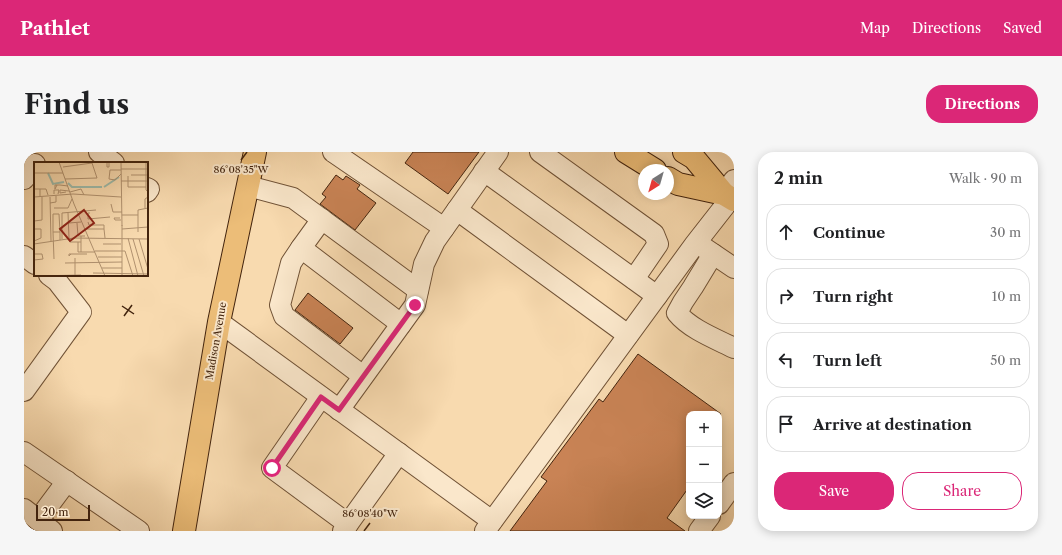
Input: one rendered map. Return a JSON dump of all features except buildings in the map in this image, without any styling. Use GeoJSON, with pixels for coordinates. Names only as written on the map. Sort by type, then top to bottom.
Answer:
{"type":"FeatureCollection","features":[{"type":"Feature","properties":{"kind":"main road","name":"Madison Avenue"},"geometry":{"type":"LineString","coordinates":[[184,531],[219,322],[255,152]]}},
{"type":"Feature","properties":{"kind":"main road"},"geometry":{"type":"LineString","coordinates":[[626,152],[645,164]]}},
{"type":"Feature","properties":{"kind":"main road"},"geometry":{"type":"LineString","coordinates":[[684,152],[694,158],[731,193]]}},
{"type":"Feature","properties":{"kind":"main road"},"geometry":{"type":"LineString","coordinates":[[674,182],[678,184],[731,193]]}},
{"type":"Feature","properties":{"kind":"lane"},"geometry":{"type":"LineString","coordinates":[[37,162],[44,152]]}},
{"type":"Feature","properties":{"kind":"lane"},"geometry":{"type":"LineString","coordinates":[[99,152],[113,162]]}},
{"type":"Feature","properties":{"kind":"lane"},"geometry":{"type":"LineString","coordinates":[[332,152],[444,228]]}},
{"type":"Feature","properties":{"kind":"lane"},"geometry":{"type":"LineString","coordinates":[[339,410],[415,305],[424,264],[435,241],[498,152]]}},
{"type":"Feature","properties":{"kind":"lane"},"geometry":{"type":"LineString","coordinates":[[540,152],[654,234],[658,244],[634,279]]}},
{"type":"Feature","properties":{"kind":"lane"},"geometry":{"type":"LineString","coordinates":[[24,179],[34,166]]}},
{"type":"Feature","properties":{"kind":"lane"},"geometry":{"type":"LineString","coordinates":[[484,171],[657,296]]}},
{"type":"Feature","properties":{"kind":"lane"},"geometry":{"type":"LineString","coordinates":[[248,186],[293,198],[418,290]]}},
{"type":"Feature","properties":{"kind":"lane"},"geometry":{"type":"LineString","coordinates":[[219,322],[399,453],[489,526],[731,193]]}},
{"type":"Feature","properties":{"kind":"lane"},"geometry":{"type":"LineString","coordinates":[[457,210],[628,335]]}},
{"type":"Feature","properties":{"kind":"lane"},"geometry":{"type":"LineString","coordinates":[[322,220],[291,263],[280,304],[284,316],[363,376]]}},
{"type":"Feature","properties":{"kind":"lane"},"geometry":{"type":"LineString","coordinates":[[696,242],[734,268]]}},
{"type":"Feature","properties":{"kind":"lane"},"geometry":{"type":"LineString","coordinates":[[301,248],[401,324]]}},
{"type":"Feature","properties":{"kind":"lane"},"geometry":{"type":"LineString","coordinates":[[713,254],[682,302],[677,313],[682,320],[734,348]]}},
{"type":"Feature","properties":{"kind":"lane"},"geometry":{"type":"LineString","coordinates":[[24,256],[34,263]]}},
{"type":"Feature","properties":{"kind":"lane"},"geometry":{"type":"LineString","coordinates":[[24,391],[81,312],[57,281],[50,276]]}},
{"type":"Feature","properties":{"kind":"lane"},"geometry":{"type":"LineString","coordinates":[[321,397],[272,468],[346,527],[399,453]]}},
{"type":"Feature","properties":{"kind":"lane"},"geometry":{"type":"LineString","coordinates":[[24,452],[139,531]]}},
{"type":"Feature","properties":{"kind":"lane"},"geometry":{"type":"LineString","coordinates":[[38,520],[67,481]]}},
{"type":"Feature","properties":{"kind":"lane"},"geometry":{"type":"LineString","coordinates":[[722,500],[734,483]]}},
{"type":"Feature","properties":{"kind":"lane"},"geometry":{"type":"LineString","coordinates":[[700,531],[708,519]]}},
{"type":"Feature","properties":{"kind":"route"},"geometry":{"type":"LineString","coordinates":[[272,468],[321,397],[339,410],[415,305]]}}]}
